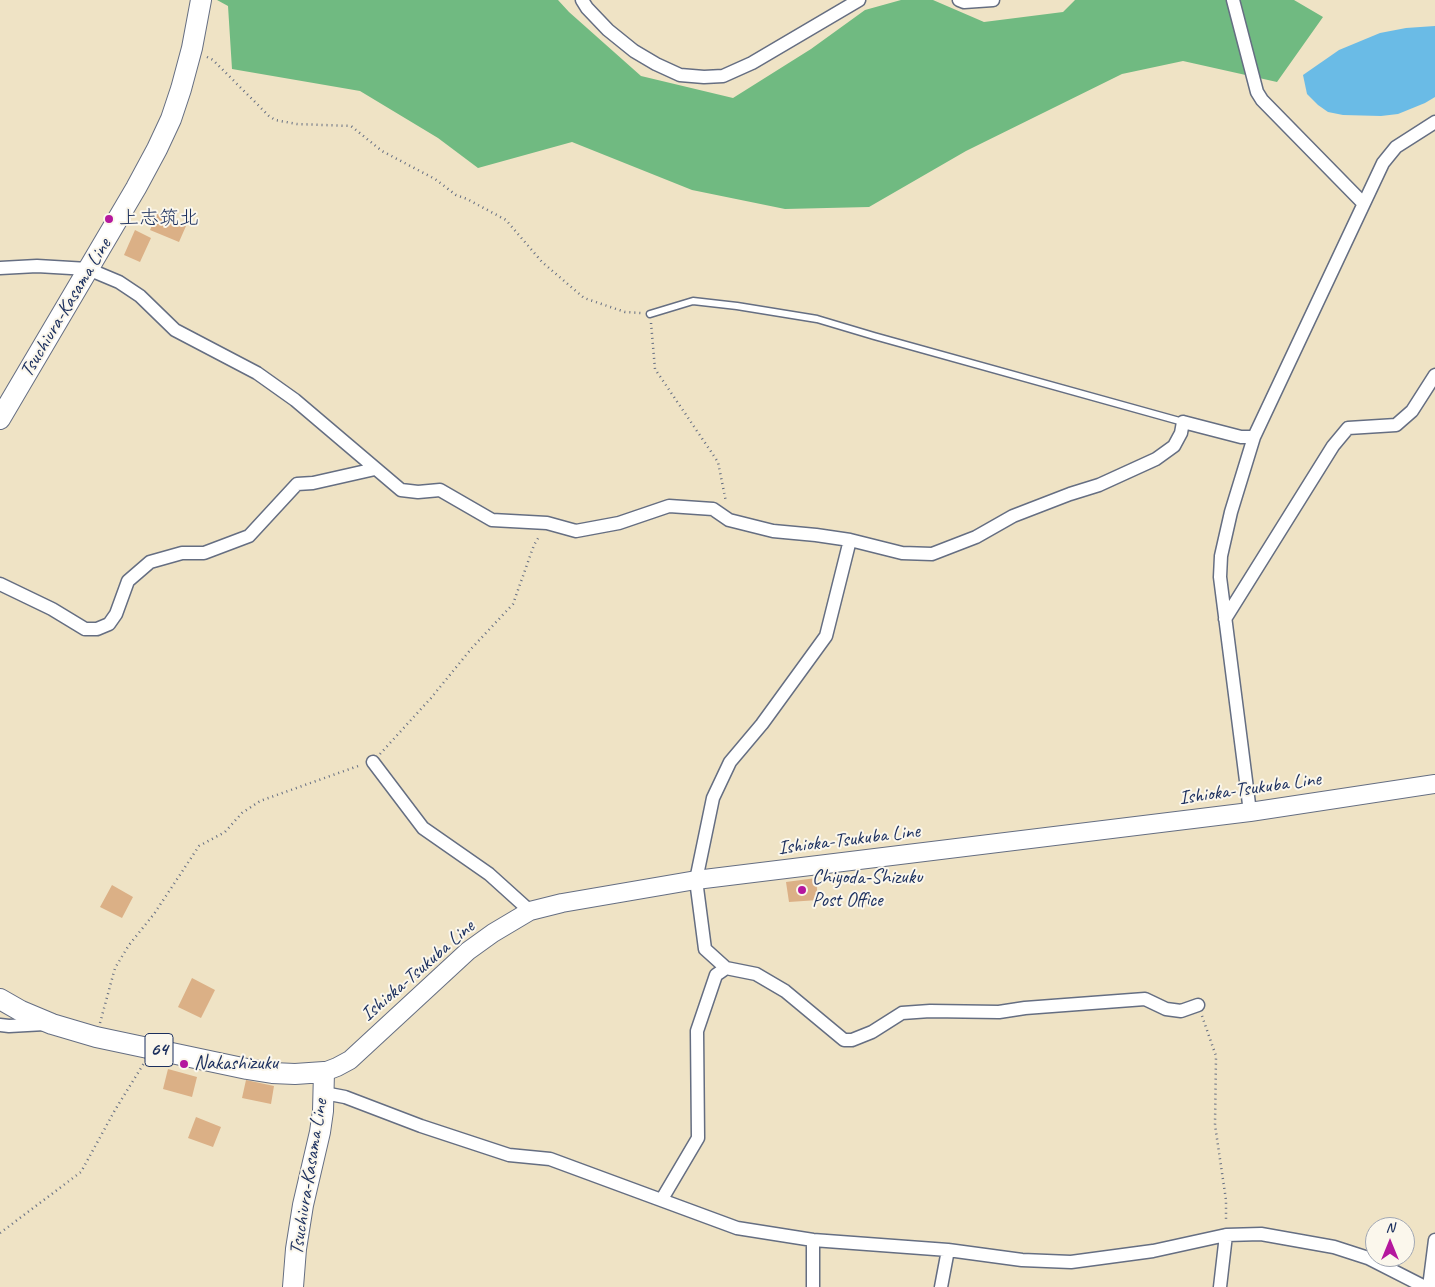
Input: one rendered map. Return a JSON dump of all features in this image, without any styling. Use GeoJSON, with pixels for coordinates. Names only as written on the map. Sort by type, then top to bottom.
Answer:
{"type":"FeatureCollection","features":[{"type":"Feature","properties":{"kind":"main road","name":"Tsuchiura-Kasama Line"},"geometry":{"type":"LineString","coordinates":[[0,419],[157,149],[171,119],[192,48],[201,0]]}},
{"type":"Feature","properties":{"kind":"main road","name":"Ishioka-Tsukuba Line"},"geometry":{"type":"LineString","coordinates":[[324,1072],[350,1060],[468,951],[493,933],[530,912],[562,903],[696,880],[1250,812],[1435,784]]}},
{"type":"Feature","properties":{"kind":"main road","name":"Tsuchiura-Kasama Line"},"geometry":{"type":"LineString","coordinates":[[0,999],[52,1024],[152,1049],[272,1073],[310,1074],[324,1072],[320,1132],[304,1205],[293,1287]]}},
{"type":"Feature","properties":{"kind":"street"},"geometry":{"type":"LineString","coordinates":[[582,0],[608,30],[634,51],[680,75],[704,77],[723,76],[752,63],[858,0]]}},
{"type":"Feature","properties":{"kind":"street"},"geometry":{"type":"LineString","coordinates":[[959,0],[964,2],[993,0]]}},
{"type":"Feature","properties":{"kind":"street"},"geometry":{"type":"LineString","coordinates":[[1233,0],[1257,92],[1262,100],[1363,203]]}},
{"type":"Feature","properties":{"kind":"street"},"geometry":{"type":"LineString","coordinates":[[1250,812],[1220,577],[1221,556],[1231,512],[1254,436],[1382,163],[1396,147],[1435,122]]}},
{"type":"Feature","properties":{"kind":"street"},"geometry":{"type":"LineString","coordinates":[[0,268],[37,266],[88,269],[119,282],[140,296],[175,330],[257,374],[295,400],[401,490],[418,492],[440,490],[492,520],[547,523],[576,531],[619,522],[669,506],[713,509],[729,520],[773,531],[850,540],[902,553],[932,554],[976,537],[1013,516],[1098,485],[1156,460],[1174,446],[1181,434],[1184,422],[1241,437],[1254,436]]}},
{"type":"Feature","properties":{"kind":"street"},"geometry":{"type":"LineString","coordinates":[[1225,619],[1333,446],[1348,428],[1396,425],[1412,411],[1435,375]]}},
{"type":"Feature","properties":{"kind":"street"},"geometry":{"type":"LineString","coordinates":[[0,584],[52,609],[85,629],[97,630],[109,624],[116,614],[128,581],[150,562],[182,553],[204,553],[249,536],[297,484],[313,483],[375,469]]}},
{"type":"Feature","properties":{"kind":"street"},"geometry":{"type":"LineString","coordinates":[[850,540],[826,636],[762,724],[730,762],[712,798],[696,880],[705,949],[726,968],[756,974],[784,991],[844,1040],[852,1040],[872,1032],[902,1013],[930,1010],[999,1012],[1025,1008],[1145,999],[1166,1009],[1181,1010],[1198,1005]]}},
{"type":"Feature","properties":{"kind":"street"},"geometry":{"type":"LineString","coordinates":[[373,762],[423,828],[489,874],[530,912]]}},
{"type":"Feature","properties":{"kind":"street"},"geometry":{"type":"LineString","coordinates":[[662,1199],[698,1138],[698,1031],[716,975],[726,968]]}},
{"type":"Feature","properties":{"kind":"street"},"geometry":{"type":"LineString","coordinates":[[0,1025],[52,1024]]}},
{"type":"Feature","properties":{"kind":"street"},"geometry":{"type":"LineString","coordinates":[[324,1093],[345,1097],[421,1126],[509,1155],[550,1159],[737,1228],[813,1240],[948,1250],[1022,1260],[1071,1262],[1153,1251],[1226,1235],[1261,1234],[1334,1247],[1368,1258],[1427,1287],[1435,1240]]}},
{"type":"Feature","properties":{"kind":"street"},"geometry":{"type":"LineString","coordinates":[[1220,1287],[1226,1235]]}},
{"type":"Feature","properties":{"kind":"street"},"geometry":{"type":"LineString","coordinates":[[813,1240],[813,1287]]}},
{"type":"Feature","properties":{"kind":"street"},"geometry":{"type":"LineString","coordinates":[[941,1287],[948,1250]]}},
{"type":"Feature","properties":{"kind":"lane"},"geometry":{"type":"LineString","coordinates":[[650,314],[693,301],[817,319],[1184,422]]}},
{"type":"Feature","properties":{"kind":"path"},"geometry":{"type":"LineString","coordinates":[[192,48],[213,60],[275,120],[296,124],[351,126],[382,151],[434,179],[456,195],[506,220],[542,262],[584,298],[625,312],[650,314],[655,369],[718,462],[729,520]]}},
{"type":"Feature","properties":{"kind":"path"},"geometry":{"type":"LineString","coordinates":[[96,1036],[114,968],[129,945],[154,914],[199,846],[224,832],[242,814],[260,801],[373,762],[431,698],[471,649],[513,604],[534,545],[547,523]]}},
{"type":"Feature","properties":{"kind":"path"},"geometry":{"type":"LineString","coordinates":[[1198,1005],[1216,1056],[1215,1125],[1226,1200],[1226,1235]]}},
{"type":"Feature","properties":{"kind":"path"},"geometry":{"type":"LineString","coordinates":[[0,1234],[81,1172],[115,1110],[152,1049]]}},
{"type":"Feature","properties":{"kind":"green space"},"geometry":{"type":"Polygon","coordinates":[[[217,0],[558,0],[641,76],[733,98],[811,49],[865,10],[901,0],[933,0],[984,22],[1063,12],[1075,0],[1294,0],[1323,17],[1277,82],[1183,61],[1122,74],[966,151],[869,207],[785,209],[692,190],[572,142],[478,168],[438,138],[360,91],[232,69],[228,6],[217,0]]]}},
{"type":"Feature","properties":{"kind":"water"},"geometry":{"type":"Polygon","coordinates":[[[1435,26],[1435,97],[1425,103],[1398,114],[1381,116],[1343,115],[1328,112],[1307,94],[1303,75],[1339,50],[1380,33],[1406,28],[1435,26]]]}},
{"type":"Feature","properties":{"kind":"building"},"geometry":{"type":"Polygon","coordinates":[[[157,214],[186,226],[179,242],[150,230],[157,214]]]}},
{"type":"Feature","properties":{"kind":"building"},"geometry":{"type":"Polygon","coordinates":[[[135,230],[151,238],[140,262],[124,255],[135,230]]]}},
{"type":"Feature","properties":{"kind":"building"},"geometry":{"type":"Polygon","coordinates":[[[816,878],[818,900],[789,902],[786,882],[816,878]]]}},
{"type":"Feature","properties":{"kind":"building"},"geometry":{"type":"Polygon","coordinates":[[[112,885],[133,897],[122,918],[100,907],[112,885]]]}},
{"type":"Feature","properties":{"kind":"building"},"geometry":{"type":"Polygon","coordinates":[[[192,978],[215,990],[201,1018],[178,1007],[192,978]]]}},
{"type":"Feature","properties":{"kind":"building"},"geometry":{"type":"Polygon","coordinates":[[[168,1069],[197,1077],[192,1097],[163,1089],[168,1069]]]}},
{"type":"Feature","properties":{"kind":"building"},"geometry":{"type":"Polygon","coordinates":[[[246,1080],[274,1086],[271,1104],[242,1098],[246,1080]]]}},
{"type":"Feature","properties":{"kind":"building"},"geometry":{"type":"Polygon","coordinates":[[[196,1117],[221,1127],[213,1147],[188,1138],[196,1117]]]}},
{"type":"Feature","properties":{"kind":"place","name":"上志筑北"},"geometry":{"type":"Point","coordinates":[109,219]}},
{"type":"Feature","properties":{"kind":"place","name":"Chiyoda-Shizuku Post Office"},"geometry":{"type":"Point","coordinates":[802,890]}},
{"type":"Feature","properties":{"kind":"place","name":"Nakashizuku"},"geometry":{"type":"Point","coordinates":[184,1064]}}]}
